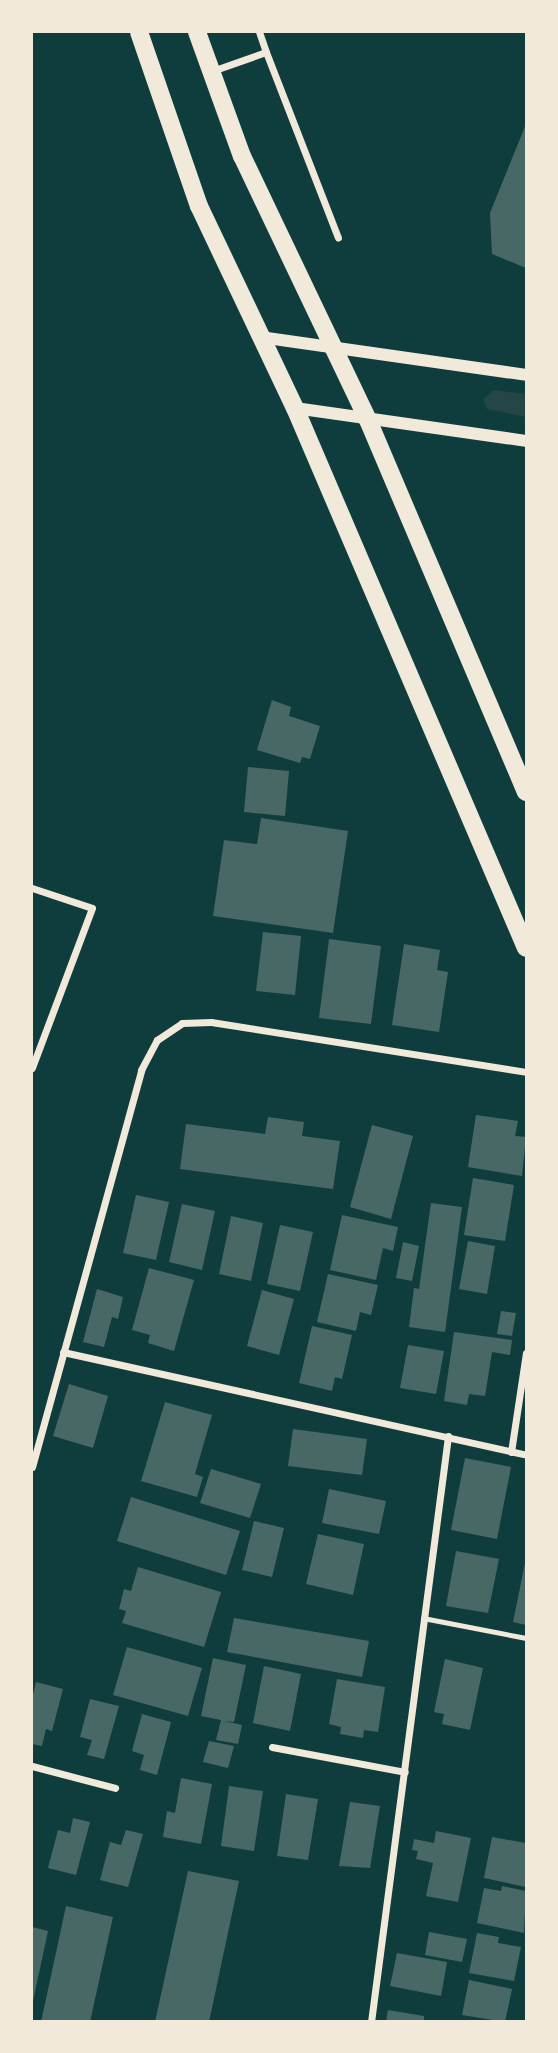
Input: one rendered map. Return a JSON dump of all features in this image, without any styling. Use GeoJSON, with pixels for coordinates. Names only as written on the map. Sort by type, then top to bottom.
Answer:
{"type":"FeatureCollection","features":[{"type":"Feature","properties":{"kind":"main road"},"geometry":{"type":"LineString","coordinates":[[139,32],[199,206],[295,408],[527,948]]}},
{"type":"Feature","properties":{"kind":"main road"},"geometry":{"type":"LineString","coordinates":[[197,32],[242,156],[368,420],[527,792]]}},
{"type":"Feature","properties":{"kind":"street"},"geometry":{"type":"LineString","coordinates":[[259,32],[338,238]]}},
{"type":"Feature","properties":{"kind":"street"},"geometry":{"type":"LineString","coordinates":[[211,71],[266,52]]}},
{"type":"Feature","properties":{"kind":"street"},"geometry":{"type":"LineString","coordinates":[[260,337],[527,375]]}},
{"type":"Feature","properties":{"kind":"street"},"geometry":{"type":"LineString","coordinates":[[295,408],[527,441]]}},
{"type":"Feature","properties":{"kind":"street"},"geometry":{"type":"LineString","coordinates":[[32,888],[92,908],[32,1068]]}},
{"type":"Feature","properties":{"kind":"street"},"geometry":{"type":"LineString","coordinates":[[32,1467],[141,1070],[157,1040],[182,1023],[211,1021],[527,1072]]}},
{"type":"Feature","properties":{"kind":"street"},"geometry":{"type":"LineString","coordinates":[[63,1352],[527,1455]]}},
{"type":"Feature","properties":{"kind":"street"},"geometry":{"type":"LineString","coordinates":[[511,1452],[527,1353]]}},
{"type":"Feature","properties":{"kind":"street"},"geometry":{"type":"LineString","coordinates":[[371,2021],[448,1436]]}},
{"type":"Feature","properties":{"kind":"street"},"geometry":{"type":"LineString","coordinates":[[272,1747],[405,1772]]}},
{"type":"Feature","properties":{"kind":"street"},"geometry":{"type":"LineString","coordinates":[[32,1766],[115,1788]]}},
{"type":"Feature","properties":{"kind":"lane"},"geometry":{"type":"LineString","coordinates":[[424,1618],[527,1638]]}},
{"type":"Feature","properties":{"kind":"shaded area"},"geometry":{"type":"Polygon","coordinates":[[[494,390],[526,394],[526,417],[487,409],[483,399],[494,390]]]}},
{"type":"Feature","properties":{"kind":"building"},"geometry":{"type":"Polygon","coordinates":[[[526,124],[526,268],[492,254],[490,213],[526,124]]]}},
{"type":"Feature","properties":{"kind":"building"},"geometry":{"type":"Polygon","coordinates":[[[272,700],[291,707],[289,716],[320,726],[310,759],[302,757],[300,763],[257,750],[272,700]]]}},
{"type":"Feature","properties":{"kind":"building"},"geometry":{"type":"Polygon","coordinates":[[[248,767],[289,771],[285,816],[244,812],[248,767]]]}},
{"type":"Feature","properties":{"kind":"building"},"geometry":{"type":"Polygon","coordinates":[[[261,818],[348,831],[333,933],[213,916],[224,840],[257,844],[261,818]]]}},
{"type":"Feature","properties":{"kind":"building"},"geometry":{"type":"Polygon","coordinates":[[[263,932],[301,936],[295,995],[256,991],[263,932]]]}},
{"type":"Feature","properties":{"kind":"building"},"geometry":{"type":"Polygon","coordinates":[[[329,939],[381,946],[371,1024],[319,1018],[329,939]]]}},
{"type":"Feature","properties":{"kind":"building"},"geometry":{"type":"Polygon","coordinates":[[[404,944],[440,950],[437,970],[448,972],[439,1032],[392,1025],[404,944]]]}},
{"type":"Feature","properties":{"kind":"building"},"geometry":{"type":"Polygon","coordinates":[[[476,1115],[518,1121],[515,1136],[526,1137],[522,1176],[468,1167],[476,1115]]]}},
{"type":"Feature","properties":{"kind":"building"},"geometry":{"type":"Polygon","coordinates":[[[268,1117],[304,1122],[302,1136],[340,1141],[333,1189],[180,1169],[186,1124],[265,1134],[268,1117]]]}},
{"type":"Feature","properties":{"kind":"building"},"geometry":{"type":"Polygon","coordinates":[[[372,1125],[413,1136],[391,1219],[350,1207],[372,1125]]]}},
{"type":"Feature","properties":{"kind":"building"},"geometry":{"type":"Polygon","coordinates":[[[473,1178],[514,1185],[505,1241],[464,1235],[473,1178]]]}},
{"type":"Feature","properties":{"kind":"building"},"geometry":{"type":"Polygon","coordinates":[[[136,1195],[169,1202],[156,1260],[123,1253],[136,1195]]]}},
{"type":"Feature","properties":{"kind":"building"},"geometry":{"type":"Polygon","coordinates":[[[431,1203],[462,1207],[445,1332],[409,1327],[414,1288],[419,1289],[431,1203]]]}},
{"type":"Feature","properties":{"kind":"building"},"geometry":{"type":"Polygon","coordinates":[[[182,1204],[215,1211],[202,1270],[169,1262],[182,1204]]]}},
{"type":"Feature","properties":{"kind":"building"},"geometry":{"type":"Polygon","coordinates":[[[342,1215],[398,1227],[393,1251],[383,1248],[376,1280],[330,1270],[342,1215]]]}},
{"type":"Feature","properties":{"kind":"building"},"geometry":{"type":"Polygon","coordinates":[[[231,1216],[263,1223],[251,1281],[219,1274],[231,1216]]]}},
{"type":"Feature","properties":{"kind":"building"},"geometry":{"type":"Polygon","coordinates":[[[280,1225],[313,1232],[300,1291],[267,1284],[280,1225]]]}},
{"type":"Feature","properties":{"kind":"building"},"geometry":{"type":"Polygon","coordinates":[[[468,1241],[495,1246],[487,1294],[459,1289],[468,1241]]]}},
{"type":"Feature","properties":{"kind":"building"},"geometry":{"type":"Polygon","coordinates":[[[403,1242],[419,1246],[412,1281],[396,1278],[403,1242]]]}},
{"type":"Feature","properties":{"kind":"building"},"geometry":{"type":"Polygon","coordinates":[[[149,1268],[194,1280],[174,1351],[148,1343],[150,1335],[132,1330],[149,1268]]]}},
{"type":"Feature","properties":{"kind":"building"},"geometry":{"type":"Polygon","coordinates":[[[328,1274],[378,1285],[371,1315],[360,1312],[356,1331],[317,1322],[328,1274]]]}},
{"type":"Feature","properties":{"kind":"building"},"geometry":{"type":"Polygon","coordinates":[[[97,1289],[123,1297],[118,1319],[112,1317],[104,1347],[83,1342],[97,1289]]]}},
{"type":"Feature","properties":{"kind":"building"},"geometry":{"type":"Polygon","coordinates":[[[262,1290],[294,1299],[279,1355],[247,1346],[262,1290]]]}},
{"type":"Feature","properties":{"kind":"building"},"geometry":{"type":"Polygon","coordinates":[[[501,1311],[516,1313],[512,1336],[497,1334],[501,1311]]]}},
{"type":"Feature","properties":{"kind":"building"},"geometry":{"type":"Polygon","coordinates":[[[312,1326],[352,1335],[342,1379],[335,1377],[332,1391],[299,1383],[312,1326]]]}},
{"type":"Feature","properties":{"kind":"building"},"geometry":{"type":"Polygon","coordinates":[[[454,1332],[512,1340],[510,1355],[492,1352],[485,1396],[469,1394],[467,1405],[444,1401],[454,1332]]]}},
{"type":"Feature","properties":{"kind":"building"},"geometry":{"type":"Polygon","coordinates":[[[408,1345],[444,1351],[436,1394],[400,1388],[408,1345]]]}},
{"type":"Feature","properties":{"kind":"building"},"geometry":{"type":"Polygon","coordinates":[[[69,1384],[108,1396],[93,1448],[53,1436],[69,1384]]]}},
{"type":"Feature","properties":{"kind":"building"},"geometry":{"type":"Polygon","coordinates":[[[165,1402],[212,1415],[195,1474],[203,1477],[197,1497],[141,1481],[165,1402]]]}},
{"type":"Feature","properties":{"kind":"building"},"geometry":{"type":"Polygon","coordinates":[[[293,1429],[367,1439],[362,1475],[288,1466],[293,1429]]]}},
{"type":"Feature","properties":{"kind":"building"},"geometry":{"type":"Polygon","coordinates":[[[465,1458],[511,1467],[497,1539],[451,1530],[465,1458]]]}},
{"type":"Feature","properties":{"kind":"building"},"geometry":{"type":"Polygon","coordinates":[[[211,1469],[261,1484],[250,1518],[200,1503],[211,1469]]]}},
{"type":"Feature","properties":{"kind":"building"},"geometry":{"type":"Polygon","coordinates":[[[329,1489],[386,1501],[379,1534],[322,1523],[329,1489]]]}},
{"type":"Feature","properties":{"kind":"building"},"geometry":{"type":"Polygon","coordinates":[[[131,1497],[240,1531],[226,1575],[117,1541],[131,1497]]]}},
{"type":"Feature","properties":{"kind":"building"},"geometry":{"type":"Polygon","coordinates":[[[254,1521],[284,1528],[272,1577],[242,1570],[254,1521]]]}},
{"type":"Feature","properties":{"kind":"building"},"geometry":{"type":"Polygon","coordinates":[[[318,1534],[364,1544],[353,1595],[306,1584],[318,1534]]]}},
{"type":"Feature","properties":{"kind":"building"},"geometry":{"type":"Polygon","coordinates":[[[456,1551],[499,1559],[488,1613],[446,1606],[456,1551]]]}},
{"type":"Feature","properties":{"kind":"building"},"geometry":{"type":"Polygon","coordinates":[[[526,1563],[526,1625],[513,1622],[526,1563]]]}},
{"type":"Feature","properties":{"kind":"building"},"geometry":{"type":"Polygon","coordinates":[[[138,1567],[221,1592],[204,1647],[122,1623],[126,1611],[119,1609],[124,1589],[131,1591],[138,1567]]]}},
{"type":"Feature","properties":{"kind":"building"},"geometry":{"type":"Polygon","coordinates":[[[234,1618],[369,1641],[362,1677],[227,1652],[234,1618]]]}},
{"type":"Feature","properties":{"kind":"building"},"geometry":{"type":"Polygon","coordinates":[[[127,1647],[202,1668],[188,1716],[113,1695],[127,1647]]]}},
{"type":"Feature","properties":{"kind":"building"},"geometry":{"type":"Polygon","coordinates":[[[213,1658],[246,1665],[234,1722],[224,1721],[242,1725],[238,1744],[216,1740],[221,1720],[201,1716],[213,1658]]]}},
{"type":"Feature","properties":{"kind":"building"},"geometry":{"type":"Polygon","coordinates":[[[445,1659],[483,1668],[470,1730],[442,1724],[444,1714],[434,1712],[445,1659]]]}},
{"type":"Feature","properties":{"kind":"building"},"geometry":{"type":"Polygon","coordinates":[[[264,1666],[301,1674],[290,1731],[253,1723],[264,1666]]]}},
{"type":"Feature","properties":{"kind":"building"},"geometry":{"type":"Polygon","coordinates":[[[337,1679],[385,1687],[378,1732],[364,1730],[363,1738],[340,1734],[341,1727],[329,1724],[337,1679]]]}},
{"type":"Feature","properties":{"kind":"building"},"geometry":{"type":"Polygon","coordinates":[[[36,1682],[63,1689],[52,1731],[46,1729],[42,1746],[32,1744],[32,1699],[36,1682]]]}},
{"type":"Feature","properties":{"kind":"building"},"geometry":{"type":"Polygon","coordinates":[[[90,1699],[119,1706],[104,1759],[87,1755],[92,1740],[80,1737],[90,1699]]]}},
{"type":"Feature","properties":{"kind":"building"},"geometry":{"type":"Polygon","coordinates":[[[142,1714],[171,1722],[157,1775],[140,1770],[144,1755],[132,1751],[142,1714]]]}},
{"type":"Feature","properties":{"kind":"building"},"geometry":{"type":"Polygon","coordinates":[[[209,1741],[234,1746],[228,1768],[203,1762],[209,1741]]]}},
{"type":"Feature","properties":{"kind":"building"},"geometry":{"type":"Polygon","coordinates":[[[181,1778],[212,1784],[201,1844],[163,1837],[167,1811],[175,1813],[181,1778]]]}},
{"type":"Feature","properties":{"kind":"building"},"geometry":{"type":"Polygon","coordinates":[[[229,1786],[263,1791],[254,1851],[221,1846],[229,1786]]]}},
{"type":"Feature","properties":{"kind":"building"},"geometry":{"type":"Polygon","coordinates":[[[286,1794],[318,1799],[308,1860],[277,1856],[286,1794]]]}},
{"type":"Feature","properties":{"kind":"building"},"geometry":{"type":"Polygon","coordinates":[[[350,1802],[380,1806],[370,1868],[339,1866],[350,1802]]]}},
{"type":"Feature","properties":{"kind":"building"},"geometry":{"type":"Polygon","coordinates":[[[73,1818],[90,1822],[76,1875],[48,1868],[58,1830],[70,1833],[73,1818]]]}},
{"type":"Feature","properties":{"kind":"building"},"geometry":{"type":"Polygon","coordinates":[[[126,1830],[143,1834],[128,1887],[100,1880],[110,1842],[121,1845],[126,1830]]]}},
{"type":"Feature","properties":{"kind":"building"},"geometry":{"type":"Polygon","coordinates":[[[436,1831],[471,1838],[458,1902],[426,1896],[433,1863],[416,1859],[418,1851],[412,1850],[414,1839],[434,1843],[436,1831]]]}},
{"type":"Feature","properties":{"kind":"building"},"geometry":{"type":"Polygon","coordinates":[[[492,1837],[526,1843],[526,1887],[484,1878],[492,1837]]]}},
{"type":"Feature","properties":{"kind":"building"},"geometry":{"type":"Polygon","coordinates":[[[188,1871],[239,1881],[209,2022],[155,2022],[188,1871]]]}},
{"type":"Feature","properties":{"kind":"building"},"geometry":{"type":"Polygon","coordinates":[[[502,1886],[526,1891],[524,1933],[477,1923],[484,1888],[501,1891],[502,1886]]]}},
{"type":"Feature","properties":{"kind":"building"},"geometry":{"type":"Polygon","coordinates":[[[66,1906],[113,1917],[90,2022],[41,2022],[66,1906]]]}},
{"type":"Feature","properties":{"kind":"building"},"geometry":{"type":"Polygon","coordinates":[[[32,1927],[48,1931],[33,2001],[32,2001],[32,1927]]]}},
{"type":"Feature","properties":{"kind":"building"},"geometry":{"type":"Polygon","coordinates":[[[429,1932],[467,1939],[462,1962],[425,1955],[429,1932]]]}},
{"type":"Feature","properties":{"kind":"building"},"geometry":{"type":"Polygon","coordinates":[[[477,1933],[499,1937],[498,1943],[521,1947],[514,1981],[469,1973],[477,1933]]]}},
{"type":"Feature","properties":{"kind":"building"},"geometry":{"type":"Polygon","coordinates":[[[397,1953],[447,1962],[441,1996],[390,1986],[397,1953]]]}},
{"type":"Feature","properties":{"kind":"building"},"geometry":{"type":"Polygon","coordinates":[[[469,1980],[512,1989],[505,2022],[462,2015],[469,1980]]]}},
{"type":"Feature","properties":{"kind":"building"},"geometry":{"type":"Polygon","coordinates":[[[388,2010],[424,2016],[424,2022],[386,2022],[388,2010]]]}}]}
